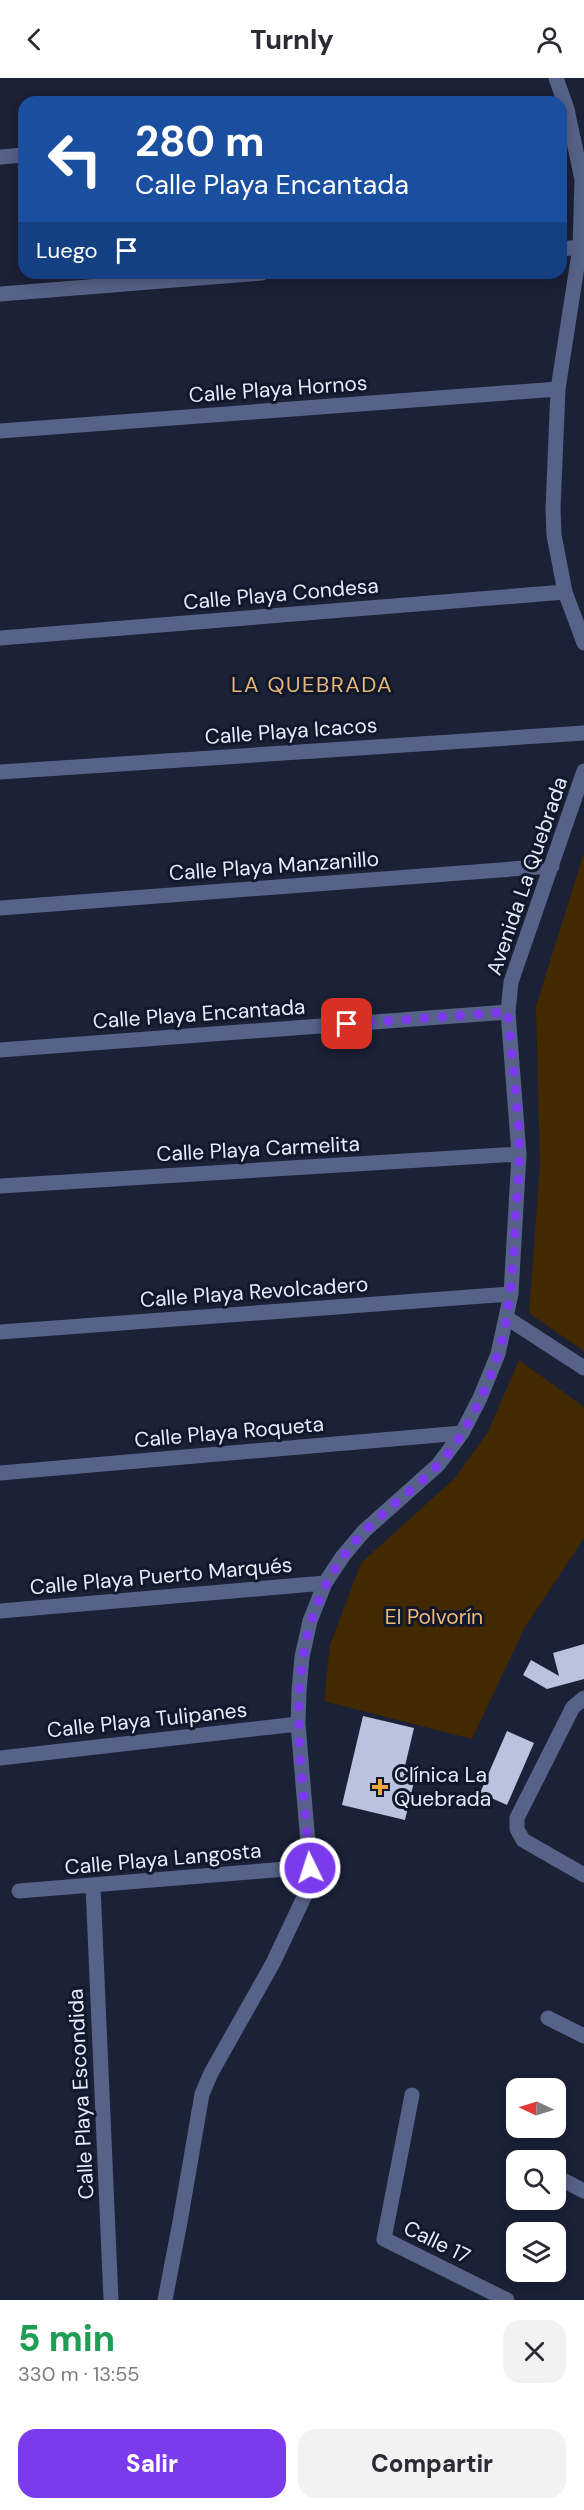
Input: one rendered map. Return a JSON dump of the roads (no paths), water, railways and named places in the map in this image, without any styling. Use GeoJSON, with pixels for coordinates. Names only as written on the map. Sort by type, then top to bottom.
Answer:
{"type":"FeatureCollection","features":[{"type":"Feature","properties":{"kind":"street"},"geometry":{"type":"LineString","coordinates":[[556,78],[561,96]]}},
{"type":"Feature","properties":{"kind":"street"},"geometry":{"type":"LineString","coordinates":[[567,120],[583,180],[580,247],[558,389],[553,508],[554,535],[565,592],[584,643]]}},
{"type":"Feature","properties":{"kind":"street"},"geometry":{"type":"LineString","coordinates":[[0,157],[18,156]]}},
{"type":"Feature","properties":{"kind":"street"},"geometry":{"type":"LineString","coordinates":[[567,248],[580,247]]}},
{"type":"Feature","properties":{"kind":"street"},"geometry":{"type":"LineString","coordinates":[[0,294],[187,279]]}},
{"type":"Feature","properties":{"kind":"street","name":"Calle Playa Hornos"},"geometry":{"type":"LineString","coordinates":[[0,431],[558,389]]}},
{"type":"Feature","properties":{"kind":"street","name":"Calle Playa Condesa"},"geometry":{"type":"LineString","coordinates":[[0,638],[565,592]]}},
{"type":"Feature","properties":{"kind":"street","name":"Calle Playa Icacos"},"geometry":{"type":"LineString","coordinates":[[0,772],[584,733]]}},
{"type":"Feature","properties":{"kind":"street","name":"Avenida La Quebrada"},"geometry":{"type":"LineString","coordinates":[[165,2300],[202,2094],[289,1930],[306,1893],[310,1868],[298,1724],[302,1657],[310,1621],[326,1583],[343,1556],[364,1531],[438,1465],[462,1433],[480,1398],[498,1354],[511,1294],[519,1154],[508,1012],[511,982],[584,771]]}},
{"type":"Feature","properties":{"kind":"street","name":"Calle Playa Manzanillo"},"geometry":{"type":"LineString","coordinates":[[0,908],[552,866]]}},
{"type":"Feature","properties":{"kind":"street","name":"Calle Playa Encantada"},"geometry":{"type":"LineString","coordinates":[[0,1050],[508,1012]]}},
{"type":"Feature","properties":{"kind":"street","name":"Calle Playa Carmelita"},"geometry":{"type":"LineString","coordinates":[[0,1186],[519,1154]]}},
{"type":"Feature","properties":{"kind":"street","name":"Calle Playa Revolcadero"},"geometry":{"type":"LineString","coordinates":[[0,1332],[511,1294]]}},
{"type":"Feature","properties":{"kind":"street"},"geometry":{"type":"LineString","coordinates":[[507,1318],[584,1368]]}},
{"type":"Feature","properties":{"kind":"street","name":"Calle Playa Roqueta"},"geometry":{"type":"LineString","coordinates":[[0,1473],[462,1433]]}},
{"type":"Feature","properties":{"kind":"street","name":"Calle Playa Puerto Marqués"},"geometry":{"type":"LineString","coordinates":[[0,1611],[326,1583]]}},
{"type":"Feature","properties":{"kind":"street"},"geometry":{"type":"LineString","coordinates":[[584,1698],[573,1707],[517,1818],[517,1829],[523,1840],[584,1875]]}},
{"type":"Feature","properties":{"kind":"street","name":"Calle Playa Tulipanes"},"geometry":{"type":"LineString","coordinates":[[0,1758],[298,1724]]}},
{"type":"Feature","properties":{"kind":"street","name":"Calle Playa Langosta"},"geometry":{"type":"LineString","coordinates":[[20,1891],[310,1868]]}},
{"type":"Feature","properties":{"kind":"street","name":"Calle Playa Escondida"},"geometry":{"type":"LineString","coordinates":[[93,1886],[111,2300]]}},
{"type":"Feature","properties":{"kind":"street"},"geometry":{"type":"LineString","coordinates":[[548,2018],[584,2036]]}},
{"type":"Feature","properties":{"kind":"street","name":"Calle 17"},"geometry":{"type":"LineString","coordinates":[[412,2095],[384,2239],[507,2300]]}},
{"type":"Feature","properties":{"kind":"street"},"geometry":{"type":"LineString","coordinates":[[566,2182],[584,2191]]}},
{"type":"Feature","properties":{"kind":"place","name":"Clínica La Quebrada"},"geometry":{"type":"Point","coordinates":[380,1787]}},
{"type":"Feature","properties":{"kind":"district","name":"LA QUEBRADA"},"geometry":{"type":"Point","coordinates":[312,684]}},
{"type":"Feature","properties":{"kind":"park label","name":"El Polvorín"},"geometry":{"type":"Point","coordinates":[434,1617]}}]}
